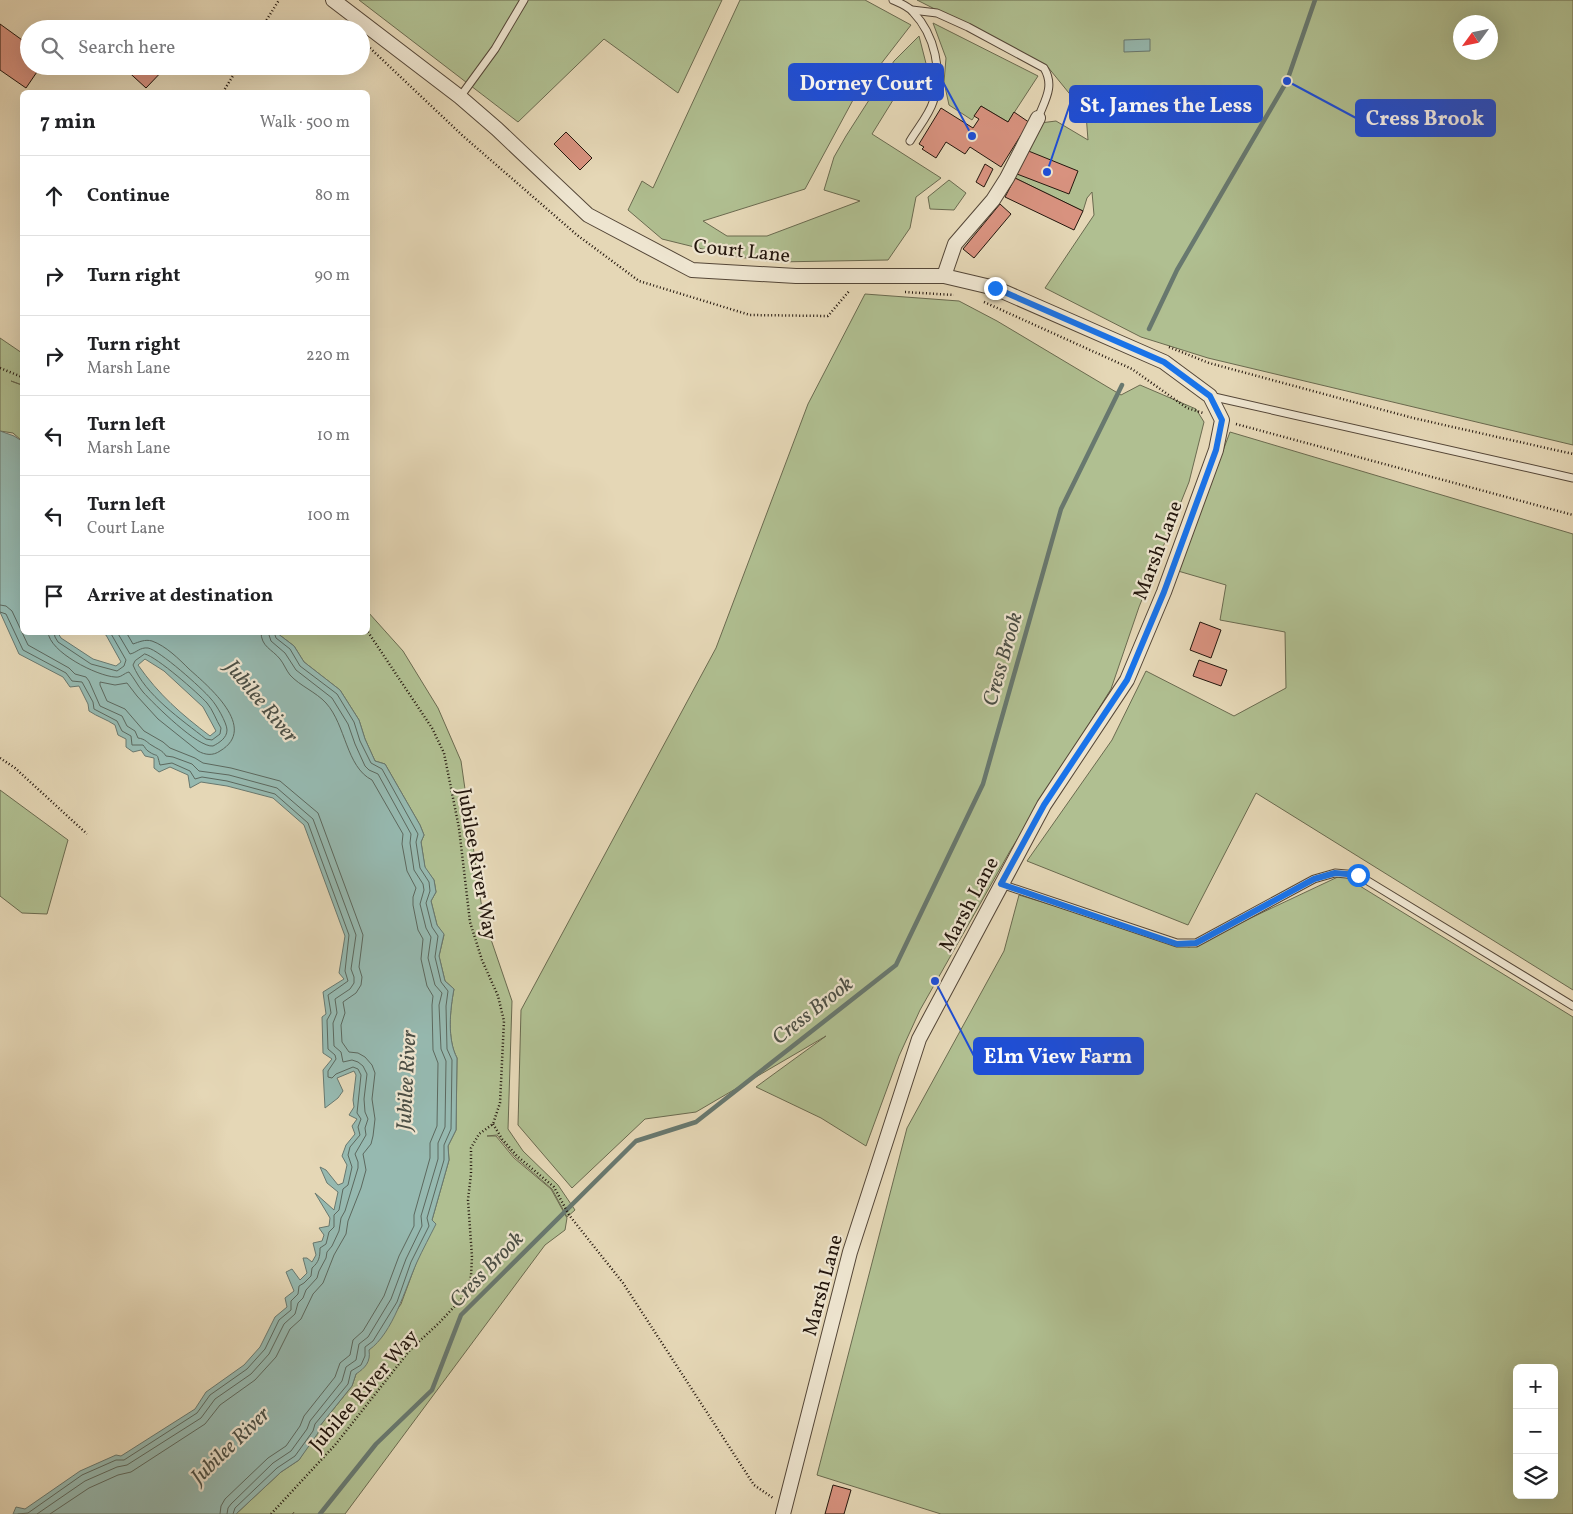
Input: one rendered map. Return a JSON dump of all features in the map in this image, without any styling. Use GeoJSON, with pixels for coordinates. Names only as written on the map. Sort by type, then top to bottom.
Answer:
{"type":"FeatureCollection","features":[{"type":"Feature","properties":{"kind":"street","name":"Court Lane"},"geometry":{"type":"LineString","coordinates":[[333,0],[359,20]]}},
{"type":"Feature","properties":{"kind":"street","name":"Court Lane"},"geometry":{"type":"LineString","coordinates":[[370,28],[460,97],[497,129],[588,215],[692,270],[796,276],[944,276],[995,288],[1164,362],[1210,396]]}},
{"type":"Feature","properties":{"kind":"street"},"geometry":{"type":"LineString","coordinates":[[944,276],[955,244],[993,200],[1007,178],[1038,118]]}},
{"type":"Feature","properties":{"kind":"street"},"geometry":{"type":"LineString","coordinates":[[1210,396],[1222,420]]}},
{"type":"Feature","properties":{"kind":"street","name":"Marsh Lane"},"geometry":{"type":"LineString","coordinates":[[785,1510],[850,1252],[919,1039],[1044,805],[1127,680],[1164,592],[1216,450],[1222,420]]}},
{"type":"Feature","properties":{"kind":"lane"},"geometry":{"type":"LineString","coordinates":[[460,97],[495,48],[524,0]]}},
{"type":"Feature","properties":{"kind":"lane"},"geometry":{"type":"LineString","coordinates":[[893,0],[912,10],[936,13],[952,20],[1044,68],[1049,76],[1050,87],[1038,118]]}},
{"type":"Feature","properties":{"kind":"lane"},"geometry":{"type":"LineString","coordinates":[[910,141],[933,104],[937,86],[937,68],[932,44],[922,24],[912,10]]}},
{"type":"Feature","properties":{"kind":"lane"},"geometry":{"type":"LineString","coordinates":[[1210,396],[1573,478]]}},
{"type":"Feature","properties":{"kind":"lane"},"geometry":{"type":"LineString","coordinates":[[1001,884],[1177,944],[1196,943],[1314,879],[1335,873],[1358,875],[1573,1006]]}},
{"type":"Feature","properties":{"kind":"path"},"geometry":{"type":"LineString","coordinates":[[267,20],[279,0]]}},
{"type":"Feature","properties":{"kind":"path"},"geometry":{"type":"LineString","coordinates":[[370,48],[463,136],[570,229],[639,281],[750,316],[828,316],[851,289]]}},
{"type":"Feature","properties":{"kind":"path"},"geometry":{"type":"LineString","coordinates":[[224,90],[233,75]]}},
{"type":"Feature","properties":{"kind":"path"},"geometry":{"type":"LineString","coordinates":[[901,292],[961,295]]}},
{"type":"Feature","properties":{"kind":"path"},"geometry":{"type":"LineString","coordinates":[[980,300],[1132,369],[1187,408],[1222,420],[1573,515]]}},
{"type":"Feature","properties":{"kind":"path"},"geometry":{"type":"LineString","coordinates":[[1167,346],[1209,363],[1413,418],[1573,454]]}},
{"type":"Feature","properties":{"kind":"path"},"geometry":{"type":"LineString","coordinates":[[0,368],[20,376]]}},
{"type":"Feature","properties":{"kind":"path","name":"Jubilee River Way"},"geometry":{"type":"LineString","coordinates":[[271,1514],[335,1445],[410,1350],[440,1323],[467,1293],[471,1276],[472,1257],[468,1200],[471,1148],[479,1134],[493,1124],[500,1103],[504,1021],[498,996],[482,960],[470,922],[459,828],[444,753],[432,728],[370,635]]}},
{"type":"Feature","properties":{"kind":"path"},"geometry":{"type":"LineString","coordinates":[[0,758],[15,768],[87,834]]}},
{"type":"Feature","properties":{"kind":"path"},"geometry":{"type":"LineString","coordinates":[[493,1124],[502,1139],[517,1156],[554,1187],[569,1215],[623,1283],[754,1485],[785,1510]]}},
{"type":"Feature","properties":{"kind":"green space"},"geometry":{"type":"Polygon","coordinates":[[[359,0],[722,0],[678,93],[604,39],[518,122],[359,0]]]}},
{"type":"Feature","properties":{"kind":"green space"},"geometry":{"type":"Polygon","coordinates":[[[740,0],[865,0],[911,25],[853,100],[805,189],[703,221],[727,236],[767,236],[860,201],[824,190],[834,157],[894,61],[919,36],[931,83],[911,71],[872,134],[941,178],[916,197],[910,228],[888,260],[776,262],[731,256],[662,239],[628,210],[642,181],[653,188],[740,0]]]}},
{"type":"Feature","properties":{"kind":"green space"},"geometry":{"type":"Polygon","coordinates":[[[917,0],[1573,0],[1573,445],[1208,358],[1141,337],[1045,288],[1094,215],[1092,192],[1087,198],[1083,211],[1015,178],[1040,123],[1056,121],[1088,140],[1086,114],[1047,66],[917,0]]]}},
{"type":"Feature","properties":{"kind":"green space"},"geometry":{"type":"Polygon","coordinates":[[[933,23],[1038,76],[1008,122],[981,106],[972,120],[949,105],[944,82],[946,58],[933,23]]]}},
{"type":"Feature","properties":{"kind":"green space"},"geometry":{"type":"Polygon","coordinates":[[[949,180],[966,193],[954,210],[930,209],[928,197],[949,180]]]}},
{"type":"Feature","properties":{"kind":"green space"},"geometry":{"type":"Polygon","coordinates":[[[865,294],[959,301],[997,321],[1121,395],[1140,385],[1196,409],[1204,422],[1189,482],[1139,607],[1111,689],[1010,851],[920,1010],[899,1056],[866,1146],[821,1118],[756,1087],[826,1036],[696,1112],[645,1119],[572,1188],[518,1125],[521,1010],[716,648],[808,404],[865,294]]]}},
{"type":"Feature","properties":{"kind":"green space"},"geometry":{"type":"Polygon","coordinates":[[[0,338],[20,352],[20,439],[13,433],[0,431],[0,338]]]}},
{"type":"Feature","properties":{"kind":"green space"},"geometry":{"type":"Polygon","coordinates":[[[1230,432],[1573,534],[1573,990],[1256,793],[1188,925],[1027,861],[1112,740],[1146,671],[1234,716],[1286,688],[1285,632],[1220,620],[1226,585],[1178,571],[1230,432]]]}},
{"type":"Feature","properties":{"kind":"green space"},"geometry":{"type":"Polygon","coordinates":[[[370,614],[403,651],[438,708],[461,761],[483,916],[512,1001],[508,1129],[523,1151],[558,1185],[575,1210],[567,1217],[552,1189],[515,1157],[497,1135],[487,1136],[496,1136],[514,1158],[551,1189],[567,1218],[565,1230],[545,1245],[345,1514],[293,1514],[294,1512],[292,1514],[236,1514],[281,1472],[299,1460],[319,1427],[352,1386],[356,1374],[369,1350],[401,1304],[432,1220],[449,1160],[448,1146],[456,1130],[457,1058],[452,1042],[450,1024],[454,989],[445,981],[439,956],[444,935],[437,925],[431,901],[436,892],[434,880],[425,868],[421,842],[424,835],[385,764],[375,761],[359,720],[340,690],[304,662],[294,646],[280,635],[370,635],[370,614]]]}},
{"type":"Feature","properties":{"kind":"green space"},"geometry":{"type":"Polygon","coordinates":[[[0,790],[68,840],[47,914],[22,913],[0,896],[0,790]]]}},
{"type":"Feature","properties":{"kind":"green space"},"geometry":{"type":"Polygon","coordinates":[[[1342,875],[1573,1017],[1573,1514],[941,1514],[817,1475],[907,1128],[1004,951],[1019,895],[1189,947],[1342,875]]]}},
{"type":"Feature","properties":{"kind":"water"},"geometry":{"type":"Polygon","coordinates":[[[1150,39],[1150,51],[1124,52],[1124,40],[1150,39]]]}},
{"type":"Feature","properties":{"kind":"water","name":"Jubilee River"},"geometry":{"type":"Polygon","coordinates":[[[0,431],[20,440],[20,635],[59,635],[93,659],[116,666],[121,662],[106,635],[280,635],[294,646],[304,662],[340,690],[359,720],[375,761],[385,764],[424,835],[421,842],[425,867],[434,880],[436,892],[431,901],[437,925],[444,934],[439,956],[445,981],[454,989],[451,1006],[451,1033],[457,1058],[456,1130],[448,1146],[449,1160],[432,1220],[436,1224],[417,1262],[392,1322],[385,1333],[369,1350],[368,1361],[365,1367],[356,1374],[352,1386],[319,1427],[318,1433],[299,1460],[281,1472],[236,1514],[13,1514],[16,1507],[25,1509],[80,1471],[116,1455],[121,1456],[195,1409],[206,1392],[244,1365],[260,1347],[275,1317],[287,1307],[285,1298],[294,1291],[286,1272],[292,1269],[300,1280],[307,1273],[303,1258],[307,1258],[312,1262],[316,1255],[313,1243],[322,1241],[324,1235],[319,1228],[329,1226],[330,1218],[315,1193],[334,1210],[338,1192],[327,1183],[320,1167],[326,1170],[338,1185],[343,1183],[347,1165],[342,1156],[346,1145],[355,1134],[352,1126],[357,1119],[349,1115],[354,1107],[356,1075],[354,1071],[337,1078],[343,1091],[338,1098],[325,1108],[323,1070],[332,1059],[323,1053],[322,1017],[326,1014],[323,992],[344,979],[339,973],[345,936],[304,825],[273,798],[227,786],[201,782],[190,788],[188,775],[170,767],[159,772],[154,768],[154,758],[145,756],[141,750],[133,752],[126,747],[126,739],[118,735],[115,725],[89,711],[88,704],[79,686],[70,687],[63,677],[19,654],[0,612],[0,431]],[[145,659],[138,665],[171,704],[210,736],[216,731],[203,707],[164,671],[145,659]]]}},
{"type":"Feature","properties":{"kind":"building"},"geometry":{"type":"Polygon","coordinates":[[[0,24],[20,38],[20,75],[35,75],[26,88],[0,70],[0,24]]]}},
{"type":"Feature","properties":{"kind":"building"},"geometry":{"type":"Polygon","coordinates":[[[132,75],[158,75],[146,88],[132,75]]]}},
{"type":"Feature","properties":{"kind":"building"},"geometry":{"type":"Polygon","coordinates":[[[981,106],[1008,122],[1014,112],[1033,125],[1025,138],[1021,135],[1001,167],[970,147],[965,154],[946,142],[936,158],[922,149],[924,147],[919,144],[941,108],[973,128],[979,119],[974,116],[981,106]]]}},
{"type":"Feature","properties":{"kind":"building"},"geometry":{"type":"Polygon","coordinates":[[[566,132],[592,158],[580,170],[554,144],[566,132]]]}},
{"type":"Feature","properties":{"kind":"building"},"geometry":{"type":"Polygon","coordinates":[[[1026,150],[1078,171],[1069,194],[1017,174],[1026,150]]]}},
{"type":"Feature","properties":{"kind":"building"},"geometry":{"type":"Polygon","coordinates":[[[985,164],[993,169],[984,187],[976,182],[985,164]]]}},
{"type":"Feature","properties":{"kind":"building"},"geometry":{"type":"Polygon","coordinates":[[[1015,178],[1083,211],[1074,230],[1005,197],[1015,178]]]}},
{"type":"Feature","properties":{"kind":"building"},"geometry":{"type":"Polygon","coordinates":[[[1000,204],[1011,214],[974,258],[963,249],[1000,204]]]}},
{"type":"Feature","properties":{"kind":"building"},"geometry":{"type":"Polygon","coordinates":[[[1200,622],[1221,630],[1211,658],[1190,650],[1200,622]]]}},
{"type":"Feature","properties":{"kind":"building"},"geometry":{"type":"Polygon","coordinates":[[[1199,660],[1227,670],[1221,686],[1193,676],[1199,660]]]}},
{"type":"Feature","properties":{"kind":"building"},"geometry":{"type":"Polygon","coordinates":[[[833,1485],[851,1490],[844,1514],[825,1514],[833,1485]]]}},
{"type":"Feature","properties":{"kind":"waterway","name":"Cress Brook"},"geometry":{"type":"LineString","coordinates":[[1149,329],[1177,270],[1287,81],[1315,0]]}},
{"type":"Feature","properties":{"kind":"waterway","name":"Cress Brook"},"geometry":{"type":"LineString","coordinates":[[320,1514],[376,1444],[432,1390],[461,1315],[636,1141],[696,1122],[896,965],[983,784],[1061,509],[1122,385]]}},
{"type":"Feature","properties":{"kind":"place","name":"Cress Brook"},"geometry":{"type":"Point","coordinates":[1287,81]}},
{"type":"Feature","properties":{"kind":"place","name":"Dorney Court"},"geometry":{"type":"Point","coordinates":[972,136]}},
{"type":"Feature","properties":{"kind":"place","name":"St. James the Less"},"geometry":{"type":"Point","coordinates":[1047,172]}},
{"type":"Feature","properties":{"kind":"place","name":"Elm View Farm"},"geometry":{"type":"Point","coordinates":[935,981]}},
{"type":"Feature","properties":{"kind":"route"},"geometry":{"type":"LineString","coordinates":[[995,288],[1164,362],[1210,396],[1222,420],[1216,450],[1164,592],[1127,680],[1044,805],[1001,884],[1177,944],[1196,943],[1314,879],[1335,873],[1358,875]]}}]}
